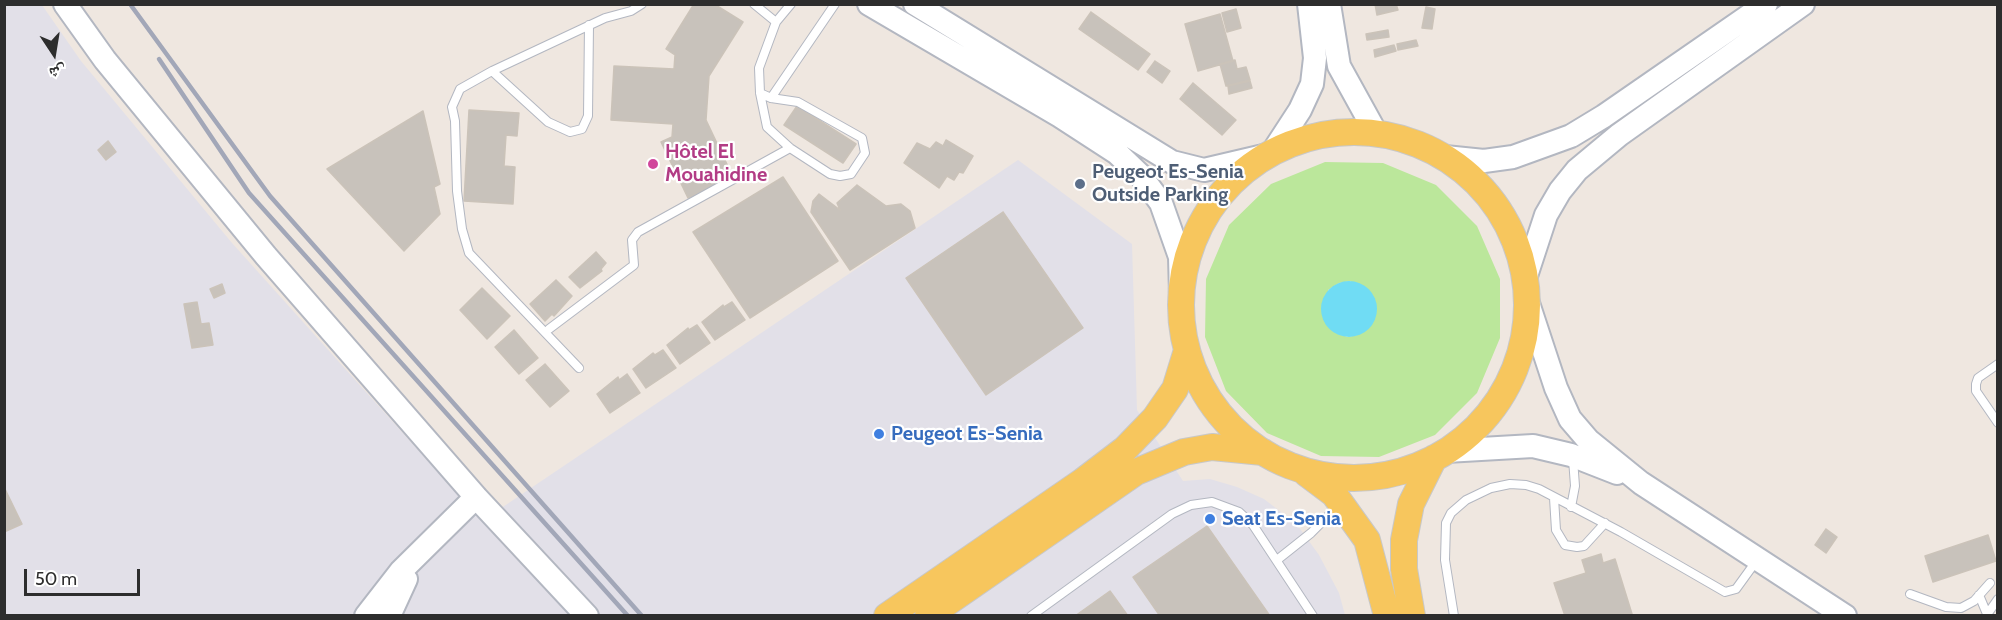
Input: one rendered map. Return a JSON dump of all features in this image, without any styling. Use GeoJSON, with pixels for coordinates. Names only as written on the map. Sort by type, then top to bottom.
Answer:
{"type":"FeatureCollection","features":[{"type":"Feature","properties":{"kind":"main road"},"geometry":{"type":"LineString","coordinates":[[1298,468],[1325,475],[1353,478],[1399,471],[1440,455],[1485,418],[1500,398],[1521,351],[1526,289],[1517,246],[1499,209],[1483,189],[1445,158],[1400,138],[1376,134],[1340,133],[1305,140],[1270,154],[1240,175],[1217,200],[1198,229],[1186,260],[1181,294],[1182,322],[1187,350],[1198,381],[1215,408],[1237,432],[1263,452],[1313,477],[1341,503],[1367,540],[1387,615]]}},
{"type":"Feature","properties":{"kind":"main road"},"geometry":{"type":"LineString","coordinates":[[887,615],[1125,449],[1155,418],[1175,389],[1187,350]]}},
{"type":"Feature","properties":{"kind":"main road"},"geometry":{"type":"LineString","coordinates":[[928,615],[1136,472],[1184,452],[1212,447],[1263,452]]}},
{"type":"Feature","properties":{"kind":"main road"},"geometry":{"type":"LineString","coordinates":[[1412,615],[1404,569],[1404,540],[1411,504],[1440,455]]}},
{"type":"Feature","properties":{"kind":"street"},"geometry":{"type":"LineString","coordinates":[[65,4],[105,60],[201,178],[480,501],[587,615]]}},
{"type":"Feature","properties":{"kind":"street"},"geometry":{"type":"LineString","coordinates":[[869,4],[1060,116],[1117,153],[1141,176],[1161,203],[1180,257],[1181,294]]}},
{"type":"Feature","properties":{"kind":"street"},"geometry":{"type":"LineString","coordinates":[[915,4],[1172,162],[1204,170],[1270,154],[1300,110],[1312,84],[1315,58],[1310,4]]}},
{"type":"Feature","properties":{"kind":"street"},"geometry":{"type":"LineString","coordinates":[[1329,4],[1339,66],[1376,134]]}},
{"type":"Feature","properties":{"kind":"street"},"geometry":{"type":"LineString","coordinates":[[1445,158],[1484,161],[1513,157],[1571,135],[1614,110],[1766,4]]}},
{"type":"Feature","properties":{"kind":"street"},"geometry":{"type":"LineString","coordinates":[[1803,4],[1619,135],[1577,170],[1560,191],[1546,215],[1526,289],[1549,371],[1570,419],[1588,440],[1641,483],[1845,615]]}},
{"type":"Feature","properties":{"kind":"street"},"geometry":{"type":"LineString","coordinates":[[1440,455],[1512,446],[1533,446],[1571,454],[1641,483]]}},
{"type":"Feature","properties":{"kind":"street"},"geometry":{"type":"LineString","coordinates":[[366,615],[401,571],[480,501]]}},
{"type":"Feature","properties":{"kind":"street"},"geometry":{"type":"LineString","coordinates":[[389,615],[407,579],[480,501]]}},
{"type":"Feature","properties":{"kind":"lane"},"geometry":{"type":"LineString","coordinates":[[579,368],[469,253],[462,229],[452,107],[460,89],[589,25],[642,4]]}},
{"type":"Feature","properties":{"kind":"lane"},"geometry":{"type":"LineString","coordinates":[[754,4],[776,22]]}},
{"type":"Feature","properties":{"kind":"lane"},"geometry":{"type":"LineString","coordinates":[[760,93],[771,98],[798,102],[862,138],[865,153],[851,174],[840,176],[830,174],[790,148],[767,127],[760,93],[759,68],[776,22],[791,4]]}},
{"type":"Feature","properties":{"kind":"lane"},"geometry":{"type":"LineString","coordinates":[[771,98],[835,4]]}},
{"type":"Feature","properties":{"kind":"lane"},"geometry":{"type":"LineString","coordinates":[[492,72],[548,122],[570,132],[582,129],[588,116],[589,25]]}},
{"type":"Feature","properties":{"kind":"lane"},"geometry":{"type":"LineString","coordinates":[[549,329],[634,265],[632,240],[638,231],[790,148]]}},
{"type":"Feature","properties":{"kind":"lane"},"geometry":{"type":"LineString","coordinates":[[1998,364],[1978,378],[1976,391],[1998,423]]}},
{"type":"Feature","properties":{"kind":"lane"},"geometry":{"type":"LineString","coordinates":[[1571,454],[1575,476],[1571,507]]}},
{"type":"Feature","properties":{"kind":"lane"},"geometry":{"type":"LineString","coordinates":[[1454,615],[1449,592],[1444,538],[1446,523],[1451,513],[1466,500],[1491,488],[1510,484],[1526,484],[1605,523],[1725,592],[1736,589],[1758,559]]}},
{"type":"Feature","properties":{"kind":"lane"},"geometry":{"type":"LineString","coordinates":[[1554,498],[1556,530],[1565,544],[1584,546],[1605,523]]}},
{"type":"Feature","properties":{"kind":"lane"},"geometry":{"type":"LineString","coordinates":[[1030,615],[1172,514],[1191,505],[1212,502],[1239,512],[1253,525],[1313,615]]}},
{"type":"Feature","properties":{"kind":"lane"},"geometry":{"type":"LineString","coordinates":[[1277,560],[1311,533],[1341,503]]}},
{"type":"Feature","properties":{"kind":"lane"},"geometry":{"type":"LineString","coordinates":[[1910,594],[1953,609],[1968,605],[1989,583]]}},
{"type":"Feature","properties":{"kind":"lane"},"geometry":{"type":"LineString","coordinates":[[1979,595],[1987,615]]}},
{"type":"Feature","properties":{"kind":"lane"},"geometry":{"type":"LineString","coordinates":[[1987,615],[1998,599]]}},
{"type":"Feature","properties":{"kind":"shaded area"},"geometry":{"type":"Polygon","coordinates":[[[4,5],[42,5],[81,61],[232,243],[482,521],[1018,160],[1132,244],[1137,410],[1183,481],[1210,479],[1237,487],[1264,499],[1298,526],[1319,555],[1339,593],[1345,615],[5,615],[4,5]]]}},
{"type":"Feature","properties":{"kind":"green space"},"geometry":{"type":"Polygon","coordinates":[[[1325,162],[1383,163],[1436,185],[1477,226],[1500,279],[1500,338],[1477,393],[1435,435],[1379,457],[1321,456],[1267,433],[1226,391],[1205,337],[1206,279],[1229,225],[1271,184],[1325,162]],[[1351,281],[1339,283],[1328,290],[1338,334],[1348,337],[1357,335],[1351,281]]]}},
{"type":"Feature","properties":{"kind":"water"},"geometry":{"type":"Polygon","coordinates":[[[1349,281],[1369,289],[1377,309],[1369,329],[1349,337],[1329,329],[1321,309],[1329,289],[1349,281]]]}},
{"type":"Feature","properties":{"kind":"building"},"geometry":{"type":"Polygon","coordinates":[[[694,4],[714,4],[743,22],[709,76],[706,120],[733,177],[688,198],[661,142],[672,137],[673,124],[611,120],[614,66],[674,69],[675,55],[666,49],[694,4]]]}},
{"type":"Feature","properties":{"kind":"building"},"geometry":{"type":"Polygon","coordinates":[[[1375,4],[1396,4],[1398,10],[1377,15],[1375,4]]]}},
{"type":"Feature","properties":{"kind":"building"},"geometry":{"type":"Polygon","coordinates":[[[1426,7],[1435,9],[1432,29],[1422,28],[1426,7]]]}},
{"type":"Feature","properties":{"kind":"building"},"geometry":{"type":"Polygon","coordinates":[[[1236,9],[1241,28],[1227,32],[1222,13],[1236,9]]]}},
{"type":"Feature","properties":{"kind":"building"},"geometry":{"type":"Polygon","coordinates":[[[1091,12],[1150,54],[1138,70],[1079,29],[1091,12]]]}},
{"type":"Feature","properties":{"kind":"building"},"geometry":{"type":"Polygon","coordinates":[[[1220,14],[1233,61],[1198,71],[1185,24],[1220,14]]]}},
{"type":"Feature","properties":{"kind":"building"},"geometry":{"type":"Polygon","coordinates":[[[1388,30],[1389,37],[1367,40],[1366,34],[1388,30]]]}},
{"type":"Feature","properties":{"kind":"building"},"geometry":{"type":"Polygon","coordinates":[[[1416,40],[1418,46],[1398,50],[1397,44],[1416,40]]]}},
{"type":"Feature","properties":{"kind":"building"},"geometry":{"type":"Polygon","coordinates":[[[1394,45],[1396,51],[1375,57],[1374,50],[1394,45]]]}},
{"type":"Feature","properties":{"kind":"building"},"geometry":{"type":"Polygon","coordinates":[[[1235,60],[1237,69],[1246,67],[1250,80],[1226,86],[1220,64],[1235,60]]]}},
{"type":"Feature","properties":{"kind":"building"},"geometry":{"type":"Polygon","coordinates":[[[1155,61],[1170,71],[1162,83],[1147,72],[1155,61]]]}},
{"type":"Feature","properties":{"kind":"building"},"geometry":{"type":"Polygon","coordinates":[[[1250,81],[1252,88],[1229,94],[1228,86],[1250,81]]]}},
{"type":"Feature","properties":{"kind":"building"},"geometry":{"type":"Polygon","coordinates":[[[1193,83],[1236,120],[1222,135],[1180,99],[1193,83]]]}},
{"type":"Feature","properties":{"kind":"building"},"geometry":{"type":"Polygon","coordinates":[[[797,106],[856,144],[843,163],[784,125],[797,106]]]}},
{"type":"Feature","properties":{"kind":"building"},"geometry":{"type":"Polygon","coordinates":[[[469,110],[519,113],[517,136],[506,135],[504,166],[515,167],[513,204],[464,201],[469,110]]]}},
{"type":"Feature","properties":{"kind":"building"},"geometry":{"type":"Polygon","coordinates":[[[423,111],[440,184],[434,187],[440,214],[404,251],[327,169],[423,111]]]}},
{"type":"Feature","properties":{"kind":"building"},"geometry":{"type":"Polygon","coordinates":[[[946,140],[973,156],[963,173],[959,172],[954,180],[947,176],[939,188],[904,163],[917,143],[930,149],[936,142],[943,146],[946,140]]]}},
{"type":"Feature","properties":{"kind":"building"},"geometry":{"type":"Polygon","coordinates":[[[108,141],[116,152],[106,160],[98,150],[108,141]]]}},
{"type":"Feature","properties":{"kind":"building"},"geometry":{"type":"Polygon","coordinates":[[[783,177],[838,261],[750,318],[693,232],[783,177]]]}},
{"type":"Feature","properties":{"kind":"building"},"geometry":{"type":"Polygon","coordinates":[[[857,185],[886,206],[901,204],[910,211],[915,228],[850,270],[811,212],[813,201],[819,194],[840,210],[837,203],[857,185]]]}},
{"type":"Feature","properties":{"kind":"building"},"geometry":{"type":"Polygon","coordinates":[[[1003,212],[1083,328],[986,395],[906,278],[1003,212]]]}},
{"type":"Feature","properties":{"kind":"building"},"geometry":{"type":"Polygon","coordinates":[[[596,252],[606,263],[602,271],[580,288],[569,277],[596,252]]]}},
{"type":"Feature","properties":{"kind":"building"},"geometry":{"type":"Polygon","coordinates":[[[556,280],[572,296],[554,316],[552,314],[545,321],[530,304],[556,280]]]}},
{"type":"Feature","properties":{"kind":"building"},"geometry":{"type":"Polygon","coordinates":[[[222,284],[225,293],[214,298],[210,289],[222,284]]]}},
{"type":"Feature","properties":{"kind":"building"},"geometry":{"type":"Polygon","coordinates":[[[482,288],[510,316],[487,339],[460,310],[482,288]]]}},
{"type":"Feature","properties":{"kind":"building"},"geometry":{"type":"Polygon","coordinates":[[[197,302],[201,324],[209,323],[213,345],[192,348],[184,304],[197,302]]]}},
{"type":"Feature","properties":{"kind":"building"},"geometry":{"type":"Polygon","coordinates":[[[732,302],[745,320],[715,340],[702,322],[723,305],[724,307],[732,302]]]}},
{"type":"Feature","properties":{"kind":"building"},"geometry":{"type":"Polygon","coordinates":[[[697,325],[710,343],[680,364],[667,345],[688,328],[689,330],[697,325]]]}},
{"type":"Feature","properties":{"kind":"building"},"geometry":{"type":"Polygon","coordinates":[[[514,330],[538,358],[519,374],[495,347],[514,330]]]}},
{"type":"Feature","properties":{"kind":"building"},"geometry":{"type":"Polygon","coordinates":[[[663,350],[676,368],[646,388],[633,369],[653,353],[655,355],[663,350]]]}},
{"type":"Feature","properties":{"kind":"building"},"geometry":{"type":"Polygon","coordinates":[[[545,364],[569,391],[550,407],[526,380],[545,364]]]}},
{"type":"Feature","properties":{"kind":"building"},"geometry":{"type":"Polygon","coordinates":[[[627,374],[640,393],[610,413],[597,394],[618,377],[619,380],[627,374]]]}},
{"type":"Feature","properties":{"kind":"building"},"geometry":{"type":"Polygon","coordinates":[[[4,487],[22,524],[4,532],[4,487]]]}},
{"type":"Feature","properties":{"kind":"building"},"geometry":{"type":"Polygon","coordinates":[[[1207,526],[1270,616],[1160,616],[1133,577],[1207,526]]]}},
{"type":"Feature","properties":{"kind":"building"},"geometry":{"type":"Polygon","coordinates":[[[1826,529],[1837,537],[1826,553],[1815,545],[1826,529]]]}},
{"type":"Feature","properties":{"kind":"building"},"geometry":{"type":"Polygon","coordinates":[[[1988,535],[1996,561],[1933,582],[1925,556],[1988,535]]]}},
{"type":"Feature","properties":{"kind":"building"},"geometry":{"type":"Polygon","coordinates":[[[1601,554],[1603,563],[1615,559],[1632,614],[1565,616],[1554,583],[1586,573],[1582,560],[1601,554]]]}},
{"type":"Feature","properties":{"kind":"building"},"geometry":{"type":"Polygon","coordinates":[[[1110,591],[1128,616],[1075,616],[1110,591]]]}},
{"type":"Feature","properties":{"kind":"railway"},"geometry":{"type":"LineString","coordinates":[[130,4],[270,196],[642,616]]}},
{"type":"Feature","properties":{"kind":"railway"},"geometry":{"type":"LineString","coordinates":[[159,59],[249,193],[628,616]]}},
{"type":"Feature","properties":{"kind":"place","name":"Hôtel El Mouahidine"},"geometry":{"type":"Point","coordinates":[653,164]}},
{"type":"Feature","properties":{"kind":"place","name":"Peugeot Es-Senia Outside Parking"},"geometry":{"type":"Point","coordinates":[1080,184]}},
{"type":"Feature","properties":{"kind":"place","name":"Peugeot Es-Senia"},"geometry":{"type":"Point","coordinates":[879,434]}},
{"type":"Feature","properties":{"kind":"place","name":"Seat Es-Senia"},"geometry":{"type":"Point","coordinates":[1210,519]}}]}
